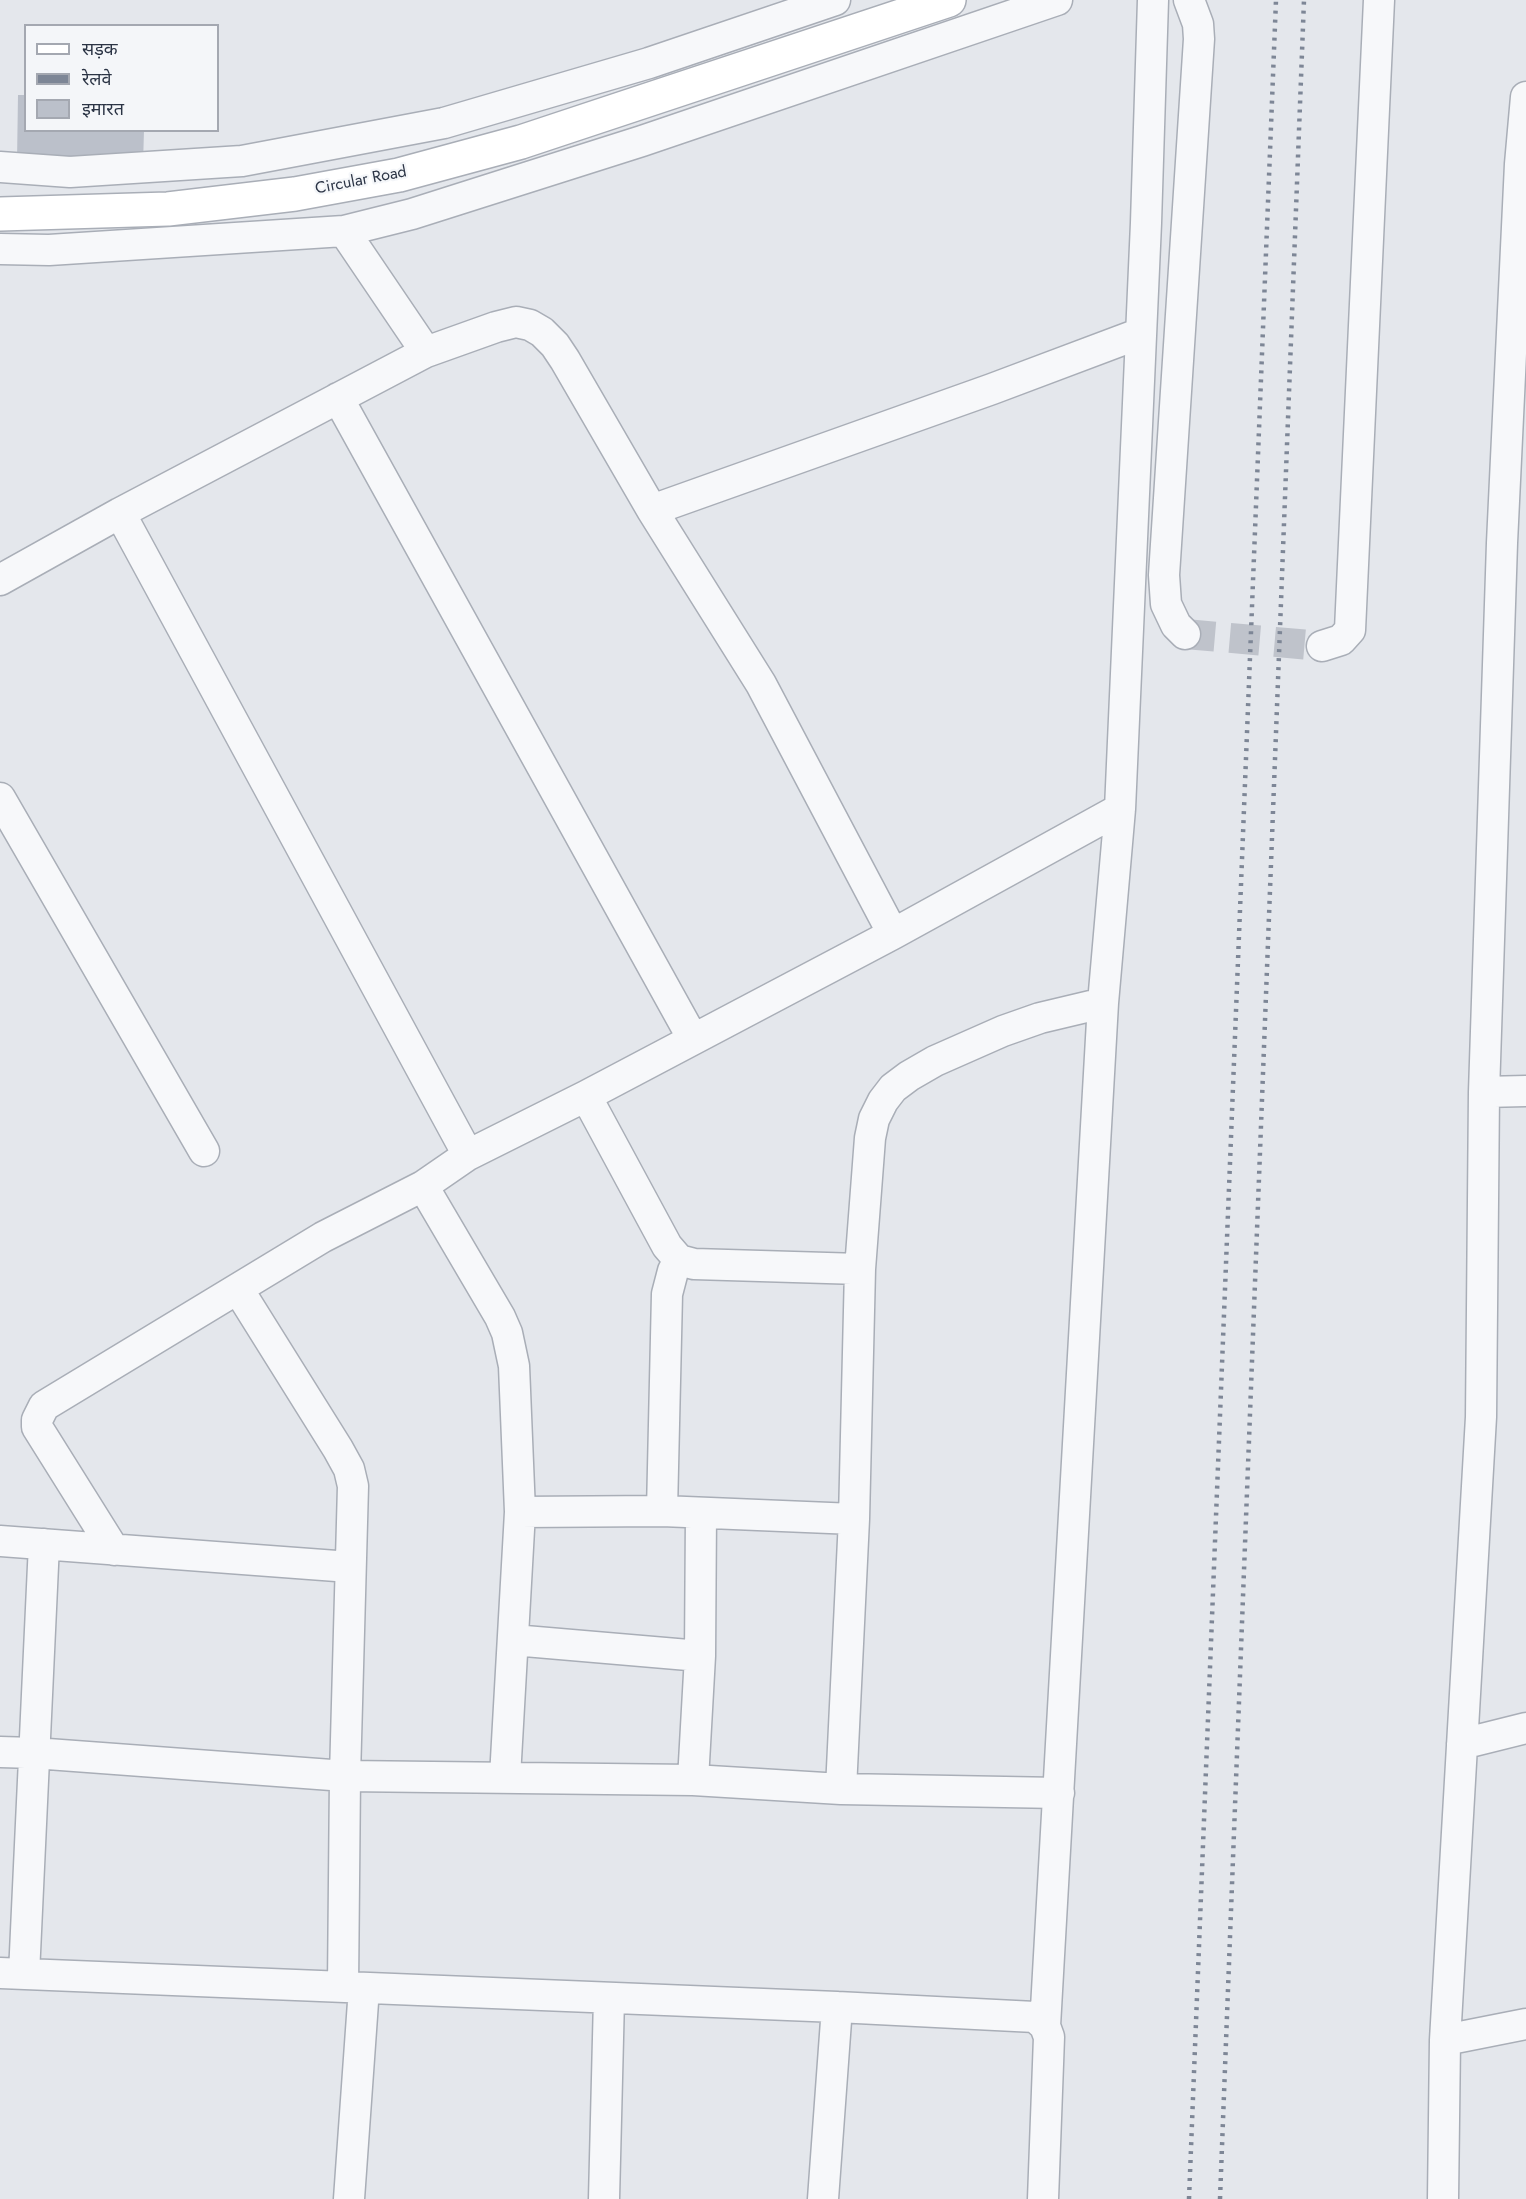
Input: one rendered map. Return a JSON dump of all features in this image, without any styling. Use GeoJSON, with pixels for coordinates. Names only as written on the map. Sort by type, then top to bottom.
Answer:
{"type":"FeatureCollection","features":[{"type":"Feature","properties":{"kind":"main road","name":"Circular Road"},"geometry":{"type":"LineString","coordinates":[[0,214],[168,209],[295,194],[399,175],[521,142],[950,0]]}},
{"type":"Feature","properties":{"kind":"street"},"geometry":{"type":"LineString","coordinates":[[0,167],[70,172],[242,161],[444,123],[649,63],[835,0]]}},
{"type":"Feature","properties":{"kind":"street"},"geometry":{"type":"LineString","coordinates":[[0,249],[49,250],[344,231],[412,214],[642,141],[1058,0]]}},
{"type":"Feature","properties":{"kind":"street"},"geometry":{"type":"LineString","coordinates":[[1043,2199],[1049,2037],[1045,2025],[1103,1003],[1120,809],[1153,0]]}},
{"type":"Feature","properties":{"kind":"street"},"geometry":{"type":"LineString","coordinates":[[1185,634],[1176,625],[1166,604],[1164,575],[1199,39],[1198,24],[1190,0]]}},
{"type":"Feature","properties":{"kind":"street"},"geometry":{"type":"LineString","coordinates":[[1322,646],[1341,640],[1350,630],[1378,0]]}},
{"type":"Feature","properties":{"kind":"street"},"geometry":{"type":"LineString","coordinates":[[1443,2199],[1445,2040],[1481,1417],[1484,1092],[1502,543],[1520,164],[1526,97]]}},
{"type":"Feature","properties":{"kind":"street"},"geometry":{"type":"LineString","coordinates":[[344,231],[426,352]]}},
{"type":"Feature","properties":{"kind":"street"},"geometry":{"type":"LineString","coordinates":[[0,580],[120,513],[426,352],[496,327],[516,322],[530,325],[542,332],[566,360],[651,510],[761,684],[893,934]]}},
{"type":"Feature","properties":{"kind":"street"},"geometry":{"type":"LineString","coordinates":[[651,510],[981,393],[1141,333]]}},
{"type":"Feature","properties":{"kind":"street"},"geometry":{"type":"LineString","coordinates":[[338,398],[693,1039]]}},
{"type":"Feature","properties":{"kind":"street"},"geometry":{"type":"LineString","coordinates":[[120,513],[468,1155]]}},
{"type":"Feature","properties":{"kind":"street"},"geometry":{"type":"LineString","coordinates":[[0,798],[204,1151]]}},
{"type":"Feature","properties":{"kind":"street"},"geometry":{"type":"LineString","coordinates":[[114,1550],[37,1426],[44,1406],[322,1237],[423,1186],[468,1155],[586,1096],[893,934],[1120,809]]}},
{"type":"Feature","properties":{"kind":"street"},"geometry":{"type":"LineString","coordinates":[[841,1789],[854,1519],[860,1269],[870,1138],[874,1119],[893,1088],[935,1060],[1002,1031],[1040,1018],[1103,1003]]}},
{"type":"Feature","properties":{"kind":"street"},"geometry":{"type":"LineString","coordinates":[[1484,1092],[1526,1091]]}},
{"type":"Feature","properties":{"kind":"street"},"geometry":{"type":"LineString","coordinates":[[586,1096],[667,1246],[679,1260],[694,1264],[860,1269]]}},
{"type":"Feature","properties":{"kind":"street"},"geometry":{"type":"LineString","coordinates":[[423,1186],[491,1301],[507,1333],[514,1366],[520,1512],[505,1777]]}},
{"type":"Feature","properties":{"kind":"street"},"geometry":{"type":"LineString","coordinates":[[662,1511],[667,1294],[672,1271],[679,1260]]}},
{"type":"Feature","properties":{"kind":"street"},"geometry":{"type":"LineString","coordinates":[[238,1290],[338,1449],[349,1469],[354,1497],[345,1776],[353,1988],[349,2199]]}},
{"type":"Feature","properties":{"kind":"street"},"geometry":{"type":"LineString","coordinates":[[520,1512],[662,1511],[854,1519]]}},
{"type":"Feature","properties":{"kind":"street"},"geometry":{"type":"LineString","coordinates":[[693,1780],[700,1656],[701,1513]]}},
{"type":"Feature","properties":{"kind":"street"},"geometry":{"type":"LineString","coordinates":[[0,1541],[350,1567]]}},
{"type":"Feature","properties":{"kind":"street"},"geometry":{"type":"LineString","coordinates":[[44,1544],[34,1753],[12,1974],[1027,2016],[1045,2025]]}},
{"type":"Feature","properties":{"kind":"street"},"geometry":{"type":"LineString","coordinates":[[513,1640],[700,1656]]}},
{"type":"Feature","properties":{"kind":"street"},"geometry":{"type":"LineString","coordinates":[[1462,1744],[1526,1728]]}},
{"type":"Feature","properties":{"kind":"street"},"geometry":{"type":"LineString","coordinates":[[0,1752],[345,1776],[693,1780],[841,1789],[1059,1793]]}},
{"type":"Feature","properties":{"kind":"street"},"geometry":{"type":"LineString","coordinates":[[604,2199],[609,1998]]}},
{"type":"Feature","properties":{"kind":"street"},"geometry":{"type":"LineString","coordinates":[[823,2199],[837,2007]]}},
{"type":"Feature","properties":{"kind":"street"},"geometry":{"type":"LineString","coordinates":[[1445,2040],[1526,2024]]}},
{"type":"Feature","properties":{"kind":"building"},"geometry":{"type":"Polygon","coordinates":[[[18,95],[24,95],[24,132],[144,132],[143,165],[17,161],[18,95]]]}},
{"type":"Feature","properties":{"kind":"tunnel"},"geometry":{"type":"LineString","coordinates":[[1185,634],[1322,646]]}},
{"type":"Feature","properties":{"kind":"railway"},"geometry":{"type":"LineString","coordinates":[[1189,2199],[1276,0]]}},
{"type":"Feature","properties":{"kind":"railway"},"geometry":{"type":"LineString","coordinates":[[1220,2199],[1304,0]]}}]}
